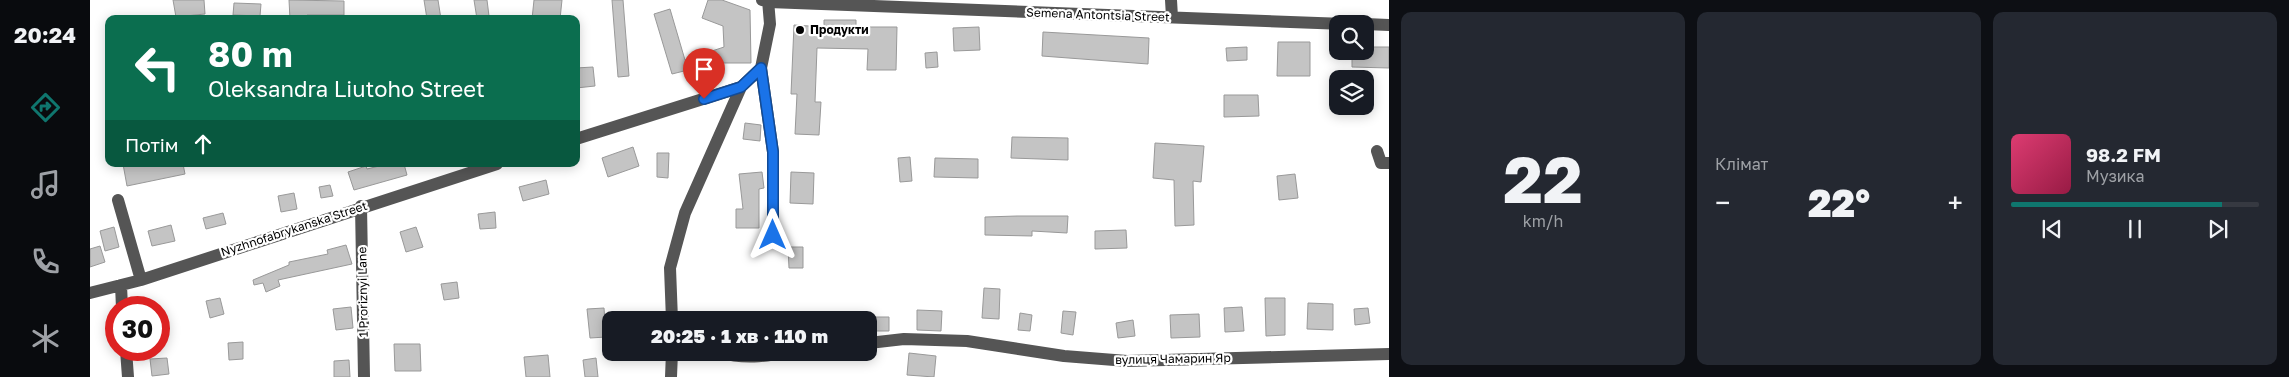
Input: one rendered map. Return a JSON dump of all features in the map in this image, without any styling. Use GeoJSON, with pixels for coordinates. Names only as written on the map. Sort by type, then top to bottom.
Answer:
{"type":"FeatureCollection","features":[{"type":"Feature","properties":{"kind":"street"},"geometry":{"type":"LineString","coordinates":[[1172,0],[1172,17]]}},
{"type":"Feature","properties":{"kind":"street"},"geometry":{"type":"LineString","coordinates":[[766,1],[770,24],[761,68],[773,152],[773,235]]}},
{"type":"Feature","properties":{"kind":"street","name":"Semena Antontsia Street"},"geometry":{"type":"LineString","coordinates":[[766,1],[1329,23]]}},
{"type":"Feature","properties":{"kind":"street"},"geometry":{"type":"LineString","coordinates":[[1374,24],[1389,25]]}},
{"type":"Feature","properties":{"kind":"street"},"geometry":{"type":"LineString","coordinates":[[672,311],[670,268],[685,213],[741,87],[761,68]]}},
{"type":"Feature","properties":{"kind":"street"},"geometry":{"type":"LineString","coordinates":[[580,138],[741,87]]}},
{"type":"Feature","properties":{"kind":"street"},"geometry":{"type":"LineString","coordinates":[[1377,152],[1381,163],[1389,163]]}},
{"type":"Feature","properties":{"kind":"street","name":"Nyzhnofabrykanska Street"},"geometry":{"type":"LineString","coordinates":[[90,294],[141,280],[361,206],[487,167]]}},
{"type":"Feature","properties":{"kind":"street"},"geometry":{"type":"LineString","coordinates":[[118,200],[141,280]]}},
{"type":"Feature","properties":{"kind":"street","name":"1 Proriznyi Lane"},"geometry":{"type":"LineString","coordinates":[[361,206],[364,377]]}},
{"type":"Feature","properties":{"kind":"street"},"geometry":{"type":"LineString","coordinates":[[121,285],[121,296]]}},
{"type":"Feature","properties":{"kind":"street","name":"вулиця Чамарин Яр"},"geometry":{"type":"LineString","coordinates":[[877,342],[904,339],[967,341],[1064,356],[1127,361],[1389,354]]}},
{"type":"Feature","properties":{"kind":"street"},"geometry":{"type":"LineString","coordinates":[[127,361],[128,377]]}},
{"type":"Feature","properties":{"kind":"street"},"geometry":{"type":"LineString","coordinates":[[671,377],[672,361]]}},
{"type":"Feature","properties":{"kind":"building"},"geometry":{"type":"Polygon","coordinates":[[[173,0],[204,0],[205,14],[176,15],[173,0]]]}},
{"type":"Feature","properties":{"kind":"building"},"geometry":{"type":"Polygon","coordinates":[[[289,0],[344,1],[344,15],[290,15],[289,0]]]}},
{"type":"Feature","properties":{"kind":"building"},"geometry":{"type":"Polygon","coordinates":[[[424,0],[438,0],[440,15],[426,15],[424,0]]]}},
{"type":"Feature","properties":{"kind":"building"},"geometry":{"type":"Polygon","coordinates":[[[474,0],[487,0],[489,15],[476,15],[474,0]]]}},
{"type":"Feature","properties":{"kind":"building"},"geometry":{"type":"Polygon","coordinates":[[[534,0],[562,0],[560,15],[532,15],[534,0]]]}},
{"type":"Feature","properties":{"kind":"building"},"geometry":{"type":"Polygon","coordinates":[[[612,0],[623,0],[629,76],[618,77],[612,0]]]}},
{"type":"Feature","properties":{"kind":"building"},"geometry":{"type":"Polygon","coordinates":[[[708,0],[722,0],[750,10],[751,63],[718,63],[722,74],[699,82],[692,63],[686,63],[688,70],[672,74],[654,14],[670,9],[685,60],[724,47],[723,26],[702,18],[708,0]]]}},
{"type":"Feature","properties":{"kind":"building"},"geometry":{"type":"Polygon","coordinates":[[[234,3],[261,4],[260,15],[233,15],[234,3]]]}},
{"type":"Feature","properties":{"kind":"building"},"geometry":{"type":"Polygon","coordinates":[[[824,20],[856,20],[856,27],[897,27],[896,70],[867,70],[868,49],[817,48],[815,102],[821,102],[819,135],[795,134],[797,94],[791,94],[794,25],[824,27],[824,20]]]}},
{"type":"Feature","properties":{"kind":"building"},"geometry":{"type":"Polygon","coordinates":[[[979,27],[980,50],[954,51],[953,28],[979,27]]]}},
{"type":"Feature","properties":{"kind":"building"},"geometry":{"type":"Polygon","coordinates":[[[1043,32],[1149,38],[1148,64],[1042,56],[1043,32]]]}},
{"type":"Feature","properties":{"kind":"building"},"geometry":{"type":"Polygon","coordinates":[[[1278,42],[1310,42],[1310,76],[1277,76],[1278,42]]]}},
{"type":"Feature","properties":{"kind":"building"},"geometry":{"type":"Polygon","coordinates":[[[1247,47],[1247,60],[1227,61],[1226,48],[1247,47]]]}},
{"type":"Feature","properties":{"kind":"building"},"geometry":{"type":"Polygon","coordinates":[[[1374,47],[1389,47],[1389,68],[1352,67],[1352,60],[1374,60],[1374,47]]]}},
{"type":"Feature","properties":{"kind":"building"},"geometry":{"type":"Polygon","coordinates":[[[937,52],[938,67],[926,68],[925,53],[937,52]]]}},
{"type":"Feature","properties":{"kind":"building"},"geometry":{"type":"Polygon","coordinates":[[[593,67],[595,86],[580,88],[580,68],[593,67]]]}},
{"type":"Feature","properties":{"kind":"building"},"geometry":{"type":"Polygon","coordinates":[[[1224,95],[1258,95],[1259,116],[1224,117],[1224,95]]]}},
{"type":"Feature","properties":{"kind":"building"},"geometry":{"type":"Polygon","coordinates":[[[745,123],[761,125],[760,141],[743,139],[745,123]]]}},
{"type":"Feature","properties":{"kind":"building"},"geometry":{"type":"Polygon","coordinates":[[[1012,137],[1068,138],[1068,160],[1011,158],[1012,137]]]}},
{"type":"Feature","properties":{"kind":"building"},"geometry":{"type":"Polygon","coordinates":[[[1155,143],[1204,146],[1201,182],[1193,181],[1194,225],[1175,226],[1174,180],[1153,178],[1155,143]]]}},
{"type":"Feature","properties":{"kind":"building"},"geometry":{"type":"Polygon","coordinates":[[[633,147],[639,166],[608,177],[602,158],[633,147]]]}},
{"type":"Feature","properties":{"kind":"building"},"geometry":{"type":"Polygon","coordinates":[[[657,153],[669,153],[668,178],[657,177],[657,153]]]}},
{"type":"Feature","properties":{"kind":"building"},"geometry":{"type":"Polygon","coordinates":[[[910,157],[912,181],[900,182],[898,158],[910,157]]]}},
{"type":"Feature","properties":{"kind":"building"},"geometry":{"type":"Polygon","coordinates":[[[935,158],[978,159],[978,178],[934,177],[935,158]]]}},
{"type":"Feature","properties":{"kind":"building"},"geometry":{"type":"Polygon","coordinates":[[[124,167],[184,167],[185,174],[127,186],[124,167]]]}},
{"type":"Feature","properties":{"kind":"building"},"geometry":{"type":"Polygon","coordinates":[[[363,167],[367,169],[375,167],[405,167],[407,175],[354,190],[348,172],[363,167]]]}},
{"type":"Feature","properties":{"kind":"building"},"geometry":{"type":"Polygon","coordinates":[[[762,172],[764,188],[759,189],[759,228],[736,228],[736,209],[743,209],[739,174],[762,172]]]}},
{"type":"Feature","properties":{"kind":"building"},"geometry":{"type":"Polygon","coordinates":[[[791,172],[814,173],[813,204],[790,203],[791,172]]]}},
{"type":"Feature","properties":{"kind":"building"},"geometry":{"type":"Polygon","coordinates":[[[1295,174],[1298,198],[1279,200],[1277,176],[1295,174]]]}},
{"type":"Feature","properties":{"kind":"building"},"geometry":{"type":"Polygon","coordinates":[[[546,180],[549,194],[523,201],[519,187],[546,180]]]}},
{"type":"Feature","properties":{"kind":"building"},"geometry":{"type":"Polygon","coordinates":[[[330,185],[333,196],[321,198],[319,187],[330,185]]]}},
{"type":"Feature","properties":{"kind":"building"},"geometry":{"type":"Polygon","coordinates":[[[294,193],[297,209],[281,212],[278,196],[294,193]]]}},
{"type":"Feature","properties":{"kind":"building"},"geometry":{"type":"Polygon","coordinates":[[[495,212],[496,228],[480,229],[478,214],[495,212]]]}},
{"type":"Feature","properties":{"kind":"building"},"geometry":{"type":"Polygon","coordinates":[[[223,213],[226,224],[206,229],[203,218],[223,213]]]}},
{"type":"Feature","properties":{"kind":"building"},"geometry":{"type":"Polygon","coordinates":[[[1068,216],[1067,233],[1032,231],[1032,236],[985,235],[985,217],[1068,216]]]}},
{"type":"Feature","properties":{"kind":"building"},"geometry":{"type":"Polygon","coordinates":[[[171,225],[175,241],[152,246],[148,231],[171,225]]]}},
{"type":"Feature","properties":{"kind":"building"},"geometry":{"type":"Polygon","coordinates":[[[114,227],[119,247],[105,251],[100,231],[114,227]]]}},
{"type":"Feature","properties":{"kind":"building"},"geometry":{"type":"Polygon","coordinates":[[[416,227],[423,247],[406,252],[400,232],[416,227]]]}},
{"type":"Feature","properties":{"kind":"building"},"geometry":{"type":"Polygon","coordinates":[[[1126,230],[1127,248],[1095,249],[1095,231],[1126,230]]]}},
{"type":"Feature","properties":{"kind":"building"},"geometry":{"type":"Polygon","coordinates":[[[346,245],[352,264],[278,280],[280,286],[266,292],[263,283],[254,285],[253,280],[289,265],[289,262],[328,254],[327,250],[346,245]]]}},
{"type":"Feature","properties":{"kind":"building"},"geometry":{"type":"Polygon","coordinates":[[[100,246],[105,262],[90,267],[90,249],[100,246]]]}},
{"type":"Feature","properties":{"kind":"building"},"geometry":{"type":"Polygon","coordinates":[[[788,247],[803,247],[803,268],[789,268],[788,247]]]}},
{"type":"Feature","properties":{"kind":"building"},"geometry":{"type":"Polygon","coordinates":[[[457,282],[459,298],[444,300],[441,284],[457,282]]]}},
{"type":"Feature","properties":{"kind":"building"},"geometry":{"type":"Polygon","coordinates":[[[984,288],[1000,289],[999,319],[982,318],[984,288]]]}},
{"type":"Feature","properties":{"kind":"building"},"geometry":{"type":"Polygon","coordinates":[[[220,298],[224,314],[210,318],[206,301],[220,298]]]}},
{"type":"Feature","properties":{"kind":"building"},"geometry":{"type":"Polygon","coordinates":[[[1265,298],[1285,298],[1285,335],[1266,336],[1265,298]]]}},
{"type":"Feature","properties":{"kind":"building"},"geometry":{"type":"Polygon","coordinates":[[[1308,303],[1333,304],[1333,330],[1307,329],[1308,303]]]}},
{"type":"Feature","properties":{"kind":"building"},"geometry":{"type":"Polygon","coordinates":[[[351,307],[353,328],[336,330],[333,309],[351,307]]]}},
{"type":"Feature","properties":{"kind":"building"},"geometry":{"type":"Polygon","coordinates":[[[1242,307],[1244,331],[1225,332],[1224,308],[1242,307]]]}},
{"type":"Feature","properties":{"kind":"building"},"geometry":{"type":"Polygon","coordinates":[[[604,308],[604,311],[602,311],[602,337],[590,338],[587,309],[604,308]]]}},
{"type":"Feature","properties":{"kind":"building"},"geometry":{"type":"Polygon","coordinates":[[[1368,308],[1370,323],[1355,325],[1354,309],[1368,308]]]}},
{"type":"Feature","properties":{"kind":"building"},"geometry":{"type":"Polygon","coordinates":[[[917,310],[942,311],[941,331],[917,330],[917,310]]]}},
{"type":"Feature","properties":{"kind":"building"},"geometry":{"type":"Polygon","coordinates":[[[1063,311],[1076,312],[1073,335],[1061,333],[1063,311]]]}},
{"type":"Feature","properties":{"kind":"building"},"geometry":{"type":"Polygon","coordinates":[[[1020,313],[1032,315],[1030,331],[1018,330],[1020,313]]]}},
{"type":"Feature","properties":{"kind":"building"},"geometry":{"type":"Polygon","coordinates":[[[1199,314],[1200,337],[1171,338],[1170,315],[1199,314]]]}},
{"type":"Feature","properties":{"kind":"building"},"geometry":{"type":"Polygon","coordinates":[[[877,317],[889,317],[889,331],[877,331],[877,317]]]}},
{"type":"Feature","properties":{"kind":"building"},"geometry":{"type":"Polygon","coordinates":[[[1133,320],[1135,336],[1118,338],[1116,323],[1133,320]]]}},
{"type":"Feature","properties":{"kind":"building"},"geometry":{"type":"Polygon","coordinates":[[[243,342],[243,359],[229,360],[228,343],[243,342]]]}},
{"type":"Feature","properties":{"kind":"building"},"geometry":{"type":"Polygon","coordinates":[[[394,344],[420,344],[421,371],[395,371],[394,344]]]}},
{"type":"Feature","properties":{"kind":"building"},"geometry":{"type":"Polygon","coordinates":[[[909,353],[936,356],[934,377],[907,375],[909,353]]]}},
{"type":"Feature","properties":{"kind":"building"},"geometry":{"type":"Polygon","coordinates":[[[548,355],[550,377],[526,377],[524,357],[548,355]]]}},
{"type":"Feature","properties":{"kind":"building"},"geometry":{"type":"Polygon","coordinates":[[[596,358],[598,377],[585,377],[583,360],[596,358]]]}},
{"type":"Feature","properties":{"kind":"building"},"geometry":{"type":"Polygon","coordinates":[[[349,360],[350,377],[334,377],[334,361],[349,360]]]}},
{"type":"Feature","properties":{"kind":"building"},"geometry":{"type":"Polygon","coordinates":[[[150,361],[167,361],[169,374],[152,376],[150,361]]]}},
{"type":"Feature","properties":{"kind":"place","name":"Продукти"},"geometry":{"type":"Point","coordinates":[800,30]}},
{"type":"Feature","properties":{"kind":"route"},"geometry":{"type":"LineString","coordinates":[[704,99],[741,87],[761,68],[773,152],[773,235]]}}]}
